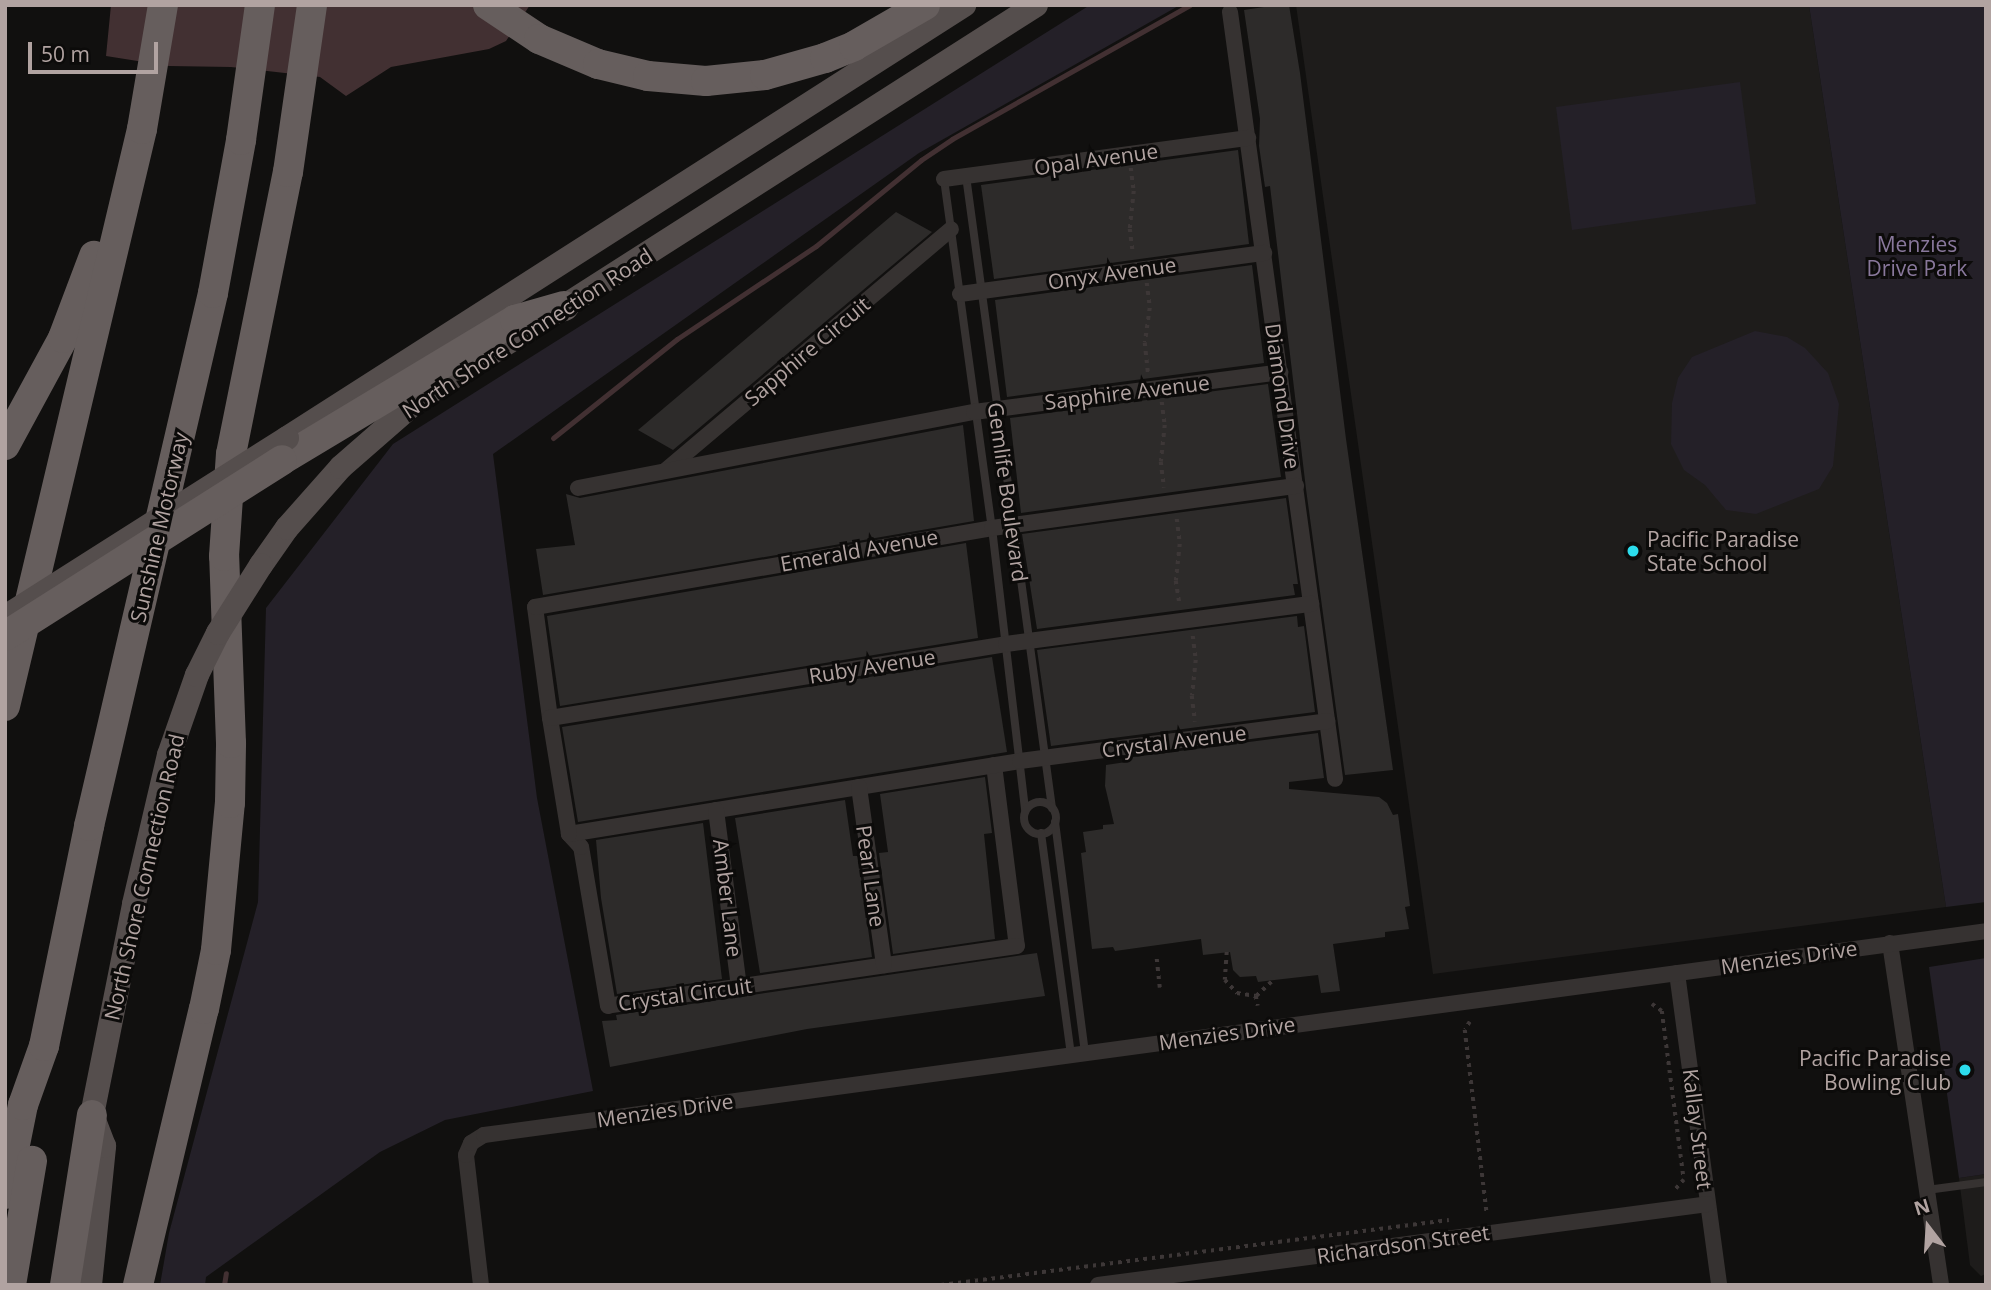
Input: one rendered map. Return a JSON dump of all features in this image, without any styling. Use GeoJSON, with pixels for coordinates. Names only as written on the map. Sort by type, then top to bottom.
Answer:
{"type":"FeatureCollection","features":[{"type":"Feature","properties":{"kind":"highway"},"geometry":{"type":"LineString","coordinates":[[5,706],[142,129],[163,5]]}},
{"type":"Feature","properties":{"kind":"highway","name":"Sunshine Motorway"},"geometry":{"type":"LineString","coordinates":[[5,1194],[23,1105],[44,1046],[89,826],[213,293],[241,140],[260,5]]}},
{"type":"Feature","properties":{"kind":"highway"},"geometry":{"type":"LineString","coordinates":[[138,1285],[216,950],[230,803],[231,743],[224,556],[230,466],[288,172],[312,5]]}},
{"type":"Feature","properties":{"kind":"highway"},"geometry":{"type":"LineString","coordinates":[[488,5],[539,39],[598,64],[648,76],[706,81],[765,75],[825,58],[925,5]]}},
{"type":"Feature","properties":{"kind":"highway"},"geometry":{"type":"LineString","coordinates":[[5,445],[46,373],[83,288],[117,178],[146,62],[156,40]]}},
{"type":"Feature","properties":{"kind":"highway"},"geometry":{"type":"LineString","coordinates":[[5,636],[284,449],[515,320],[564,306]]}},
{"type":"Feature","properties":{"kind":"highway","name":"Sunshine Motorway"},"geometry":{"type":"LineString","coordinates":[[11,1285],[41,1106],[44,1046]]}},
{"type":"Feature","properties":{"kind":"highway"},"geometry":{"type":"LineString","coordinates":[[65,1285],[92,1115]]}},
{"type":"Feature","properties":{"kind":"main road","name":"North Shore Connection Road"},"geometry":{"type":"LineString","coordinates":[[5,617],[284,449],[964,5]]}},
{"type":"Feature","properties":{"kind":"main road","name":"North Shore Connection Road"},"geometry":{"type":"LineString","coordinates":[[90,1285],[103,1146],[92,1115],[134,904],[169,755],[197,674],[218,633],[261,565],[316,494],[368,442],[419,400],[1036,5]]}},
{"type":"Feature","properties":{"kind":"street","name":"Diamond Drive"},"geometry":{"type":"LineString","coordinates":[[1230,12],[1335,779]]}},
{"type":"Feature","properties":{"kind":"street","name":"Opal Avenue"},"geometry":{"type":"LineString","coordinates":[[944,179],[1248,138]]}},
{"type":"Feature","properties":{"kind":"street","name":"Sapphire Circuit"},"geometry":{"type":"LineString","coordinates":[[664,472],[951,229]]}},
{"type":"Feature","properties":{"kind":"street","name":"Onyx Avenue"},"geometry":{"type":"LineString","coordinates":[[960,293],[1264,253]]}},
{"type":"Feature","properties":{"kind":"street","name":"Sapphire Avenue"},"geometry":{"type":"LineString","coordinates":[[974,412],[1280,372]]}},
{"type":"Feature","properties":{"kind":"street","name":"Sapphire Circuit"},"geometry":{"type":"LineString","coordinates":[[578,488],[974,412]]}},
{"type":"Feature","properties":{"kind":"street","name":"Emerald Avenue"},"geometry":{"type":"LineString","coordinates":[[550,718],[535,607],[992,528],[1296,486]]}},
{"type":"Feature","properties":{"kind":"street","name":"Ruby Avenue"},"geometry":{"type":"LineString","coordinates":[[550,718],[1006,644],[1311,604]]}},
{"type":"Feature","properties":{"kind":"street"},"geometry":{"type":"LineString","coordinates":[[550,718],[569,834],[1020,761]]}},
{"type":"Feature","properties":{"kind":"street","name":"Crystal Avenue"},"geometry":{"type":"LineString","coordinates":[[1020,761],[1327,721]]}},
{"type":"Feature","properties":{"kind":"street","name":"Crystal Circuit"},"geometry":{"type":"LineString","coordinates":[[569,834],[581,847],[608,1006],[1017,946],[994,765]]}},
{"type":"Feature","properties":{"kind":"street","name":"Pearl Lane"},"geometry":{"type":"LineString","coordinates":[[859,787],[884,965]]}},
{"type":"Feature","properties":{"kind":"street","name":"Amber Lane"},"geometry":{"type":"LineString","coordinates":[[716,810],[739,987]]}},
{"type":"Feature","properties":{"kind":"street","name":"Menzies Drive"},"geometry":{"type":"LineString","coordinates":[[481,1285],[466,1174],[466,1155],[471,1143],[484,1135],[1986,930]]}},
{"type":"Feature","properties":{"kind":"street"},"geometry":{"type":"LineString","coordinates":[[1890,943],[1941,1285]]}},
{"type":"Feature","properties":{"kind":"street","name":"Kallay Street"},"geometry":{"type":"LineString","coordinates":[[1677,973],[1719,1285]]}},
{"type":"Feature","properties":{"kind":"street","name":"Richardson Street"},"geometry":{"type":"LineString","coordinates":[[1098,1285],[1708,1204]]}},
{"type":"Feature","properties":{"kind":"lane","name":"Gemlife Boulevard"},"geometry":{"type":"LineString","coordinates":[[966,176],[1052,808]]}},
{"type":"Feature","properties":{"kind":"lane","name":"Gemlife Boulevard"},"geometry":{"type":"LineString","coordinates":[[944,179],[992,528],[1026,811]]}},
{"type":"Feature","properties":{"kind":"lane"},"geometry":{"type":"LineString","coordinates":[[1055,822],[1048,831],[1041,833],[1026,826],[1026,811],[1037,803],[1052,808],[1055,822],[1078,1054]]}},
{"type":"Feature","properties":{"kind":"lane"},"geometry":{"type":"LineString","coordinates":[[1041,833],[1078,1054]]}},
{"type":"Feature","properties":{"kind":"lane"},"geometry":{"type":"LineString","coordinates":[[1927,1190],[1986,1182]]}},
{"type":"Feature","properties":{"kind":"path"},"geometry":{"type":"LineString","coordinates":[[1129,154],[1134,191],[1130,229],[1150,308],[1145,343],[1165,425],[1161,462],[1181,544],[1176,581],[1196,660],[1192,696],[1197,738]]}},
{"type":"Feature","properties":{"kind":"path"},"geometry":{"type":"LineString","coordinates":[[1227,952],[1225,980],[1237,993],[1256,996]]}},
{"type":"Feature","properties":{"kind":"path"},"geometry":{"type":"LineString","coordinates":[[1157,959],[1160,988]]}},
{"type":"Feature","properties":{"kind":"path"},"geometry":{"type":"LineString","coordinates":[[1256,996],[1273,981]]}},
{"type":"Feature","properties":{"kind":"path"},"geometry":{"type":"LineString","coordinates":[[1256,996],[1258,1006]]}},
{"type":"Feature","properties":{"kind":"path"},"geometry":{"type":"LineString","coordinates":[[1653,1004],[1662,1011],[1684,1180],[1678,1189],[1671,1192]]}},
{"type":"Feature","properties":{"kind":"path"},"geometry":{"type":"LineString","coordinates":[[1470,1022],[1465,1030],[1487,1215]]}},
{"type":"Feature","properties":{"kind":"path"},"geometry":{"type":"LineString","coordinates":[[1474,1217],[1500,1213]]}},
{"type":"Feature","properties":{"kind":"path"},"geometry":{"type":"LineString","coordinates":[[941,1285],[1460,1219]]}},
{"type":"Feature","properties":{"kind":"shaded area"},"geometry":{"type":"Polygon","coordinates":[[[111,5],[530,5],[506,41],[489,49],[391,67],[346,96],[320,77],[231,67],[169,66],[106,56],[111,5]]]}},
{"type":"Feature","properties":{"kind":"shaded area","name":"Pacific Paradise State School"},"geometry":{"type":"Polygon","coordinates":[[[1296,5],[1809,5],[1946,907],[1433,974],[1296,5]]]}},
{"type":"Feature","properties":{"kind":"shaded area"},"geometry":{"type":"Polygon","coordinates":[[[1986,1174],[1986,1274],[1981,1276],[1970,1265],[1959,1178],[1986,1174]]]}},
{"type":"Feature","properties":{"kind":"green space"},"geometry":{"type":"Polygon","coordinates":[[[1090,5],[1180,5],[919,153],[493,454],[537,798],[593,1091],[445,1120],[380,1152],[206,1277],[205,1285],[160,1285],[169,1233],[258,902],[266,608],[393,444],[1090,5]]]}},
{"type":"Feature","properties":{"kind":"green space","name":"Menzies Drive Park"},"geometry":{"type":"Polygon","coordinates":[[[1809,5],[1986,5],[1986,902],[1946,907],[1809,5]]]}},
{"type":"Feature","properties":{"kind":"green space"},"geometry":{"type":"Polygon","coordinates":[[[1740,82],[1756,204],[1572,230],[1556,107],[1740,82]]]}},
{"type":"Feature","properties":{"kind":"green space"},"geometry":{"type":"Polygon","coordinates":[[[1755,331],[1787,337],[1805,348],[1828,373],[1839,404],[1833,466],[1819,489],[1756,514],[1726,510],[1705,485],[1684,470],[1671,444],[1672,403],[1678,378],[1692,357],[1755,331]]]}},
{"type":"Feature","properties":{"kind":"green space","name":"Pacific Paradise Bowling Club"},"geometry":{"type":"Polygon","coordinates":[[[1986,958],[1986,1174],[1959,1178],[1929,967],[1986,958]]]}},
{"type":"Feature","properties":{"kind":"building"},"geometry":{"type":"Polygon","coordinates":[[[1289,5],[1300,73],[1346,439],[1393,770],[1345,775],[1306,489],[1270,186],[1265,187],[1259,146],[1260,119],[1244,10],[1289,5]]]}},
{"type":"Feature","properties":{"kind":"building"},"geometry":{"type":"Polygon","coordinates":[[[1238,150],[1249,244],[994,279],[981,185],[1238,150]]]}},
{"type":"Feature","properties":{"kind":"building"},"geometry":{"type":"Polygon","coordinates":[[[896,212],[932,232],[673,450],[638,430],[896,212]]]}},
{"type":"Feature","properties":{"kind":"building"},"geometry":{"type":"Polygon","coordinates":[[[1252,265],[1264,363],[1007,397],[995,300],[1252,265]]]}},
{"type":"Feature","properties":{"kind":"building"},"geometry":{"type":"Polygon","coordinates":[[[1268,384],[1281,477],[1021,513],[1010,418],[1268,384]]]}},
{"type":"Feature","properties":{"kind":"building"},"geometry":{"type":"Polygon","coordinates":[[[963,425],[974,521],[543,595],[536,549],[575,545],[566,494],[580,498],[963,425]]]}},
{"type":"Feature","properties":{"kind":"building"},"geometry":{"type":"Polygon","coordinates":[[[1286,498],[1298,584],[1293,584],[1295,595],[1037,629],[1022,534],[1286,498]]]}},
{"type":"Feature","properties":{"kind":"building"},"geometry":{"type":"Polygon","coordinates":[[[966,543],[978,638],[560,706],[547,616],[966,543]]]}},
{"type":"Feature","properties":{"kind":"building"},"geometry":{"type":"Polygon","coordinates":[[[1297,616],[1298,627],[1304,626],[1315,712],[1051,746],[1037,650],[1297,616]]]}},
{"type":"Feature","properties":{"kind":"building"},"geometry":{"type":"Polygon","coordinates":[[[992,657],[1007,752],[578,822],[562,727],[992,657]]]}},
{"type":"Feature","properties":{"kind":"building"},"geometry":{"type":"Polygon","coordinates":[[[1318,733],[1324,778],[1289,782],[1289,789],[1379,797],[1387,803],[1393,815],[1398,814],[1410,906],[1405,907],[1409,929],[1385,932],[1385,937],[1333,944],[1340,991],[1321,993],[1318,975],[1258,982],[1256,976],[1240,977],[1233,970],[1230,952],[1203,955],[1201,939],[1115,951],[1113,947],[1092,949],[1081,853],[1086,852],[1083,832],[1114,824],[1105,786],[1106,765],[1126,762],[1126,758],[1318,733]]]}},
{"type":"Feature","properties":{"kind":"building"},"geometry":{"type":"Polygon","coordinates":[[[985,777],[992,833],[984,834],[995,939],[893,954],[879,853],[888,852],[880,794],[985,777]]]}},
{"type":"Feature","properties":{"kind":"building"},"geometry":{"type":"Polygon","coordinates":[[[845,800],[853,856],[858,856],[872,957],[760,973],[735,818],[845,800]]]}},
{"type":"Feature","properties":{"kind":"building"},"geometry":{"type":"Polygon","coordinates":[[[703,823],[722,979],[617,994],[601,898],[596,840],[703,823]]]}},
{"type":"Feature","properties":{"kind":"building"},"geometry":{"type":"Polygon","coordinates":[[[1037,953],[1045,996],[807,1029],[610,1067],[602,1021],[617,1020],[616,1015],[1037,953]]]}},
{"type":"Feature","properties":{"kind":"waterway"},"geometry":{"type":"LineString","coordinates":[[553,438],[677,339],[816,246],[921,160],[952,139],[1190,5]]}},
{"type":"Feature","properties":{"kind":"waterway"},"geometry":{"type":"LineString","coordinates":[[224,1285],[226,1273]]}},
{"type":"Feature","properties":{"kind":"place","name":"Pacific Paradise State School"},"geometry":{"type":"Point","coordinates":[1633,551]}},
{"type":"Feature","properties":{"kind":"place","name":"Pacific Paradise Bowling Club"},"geometry":{"type":"Point","coordinates":[1965,1070]}}]}
